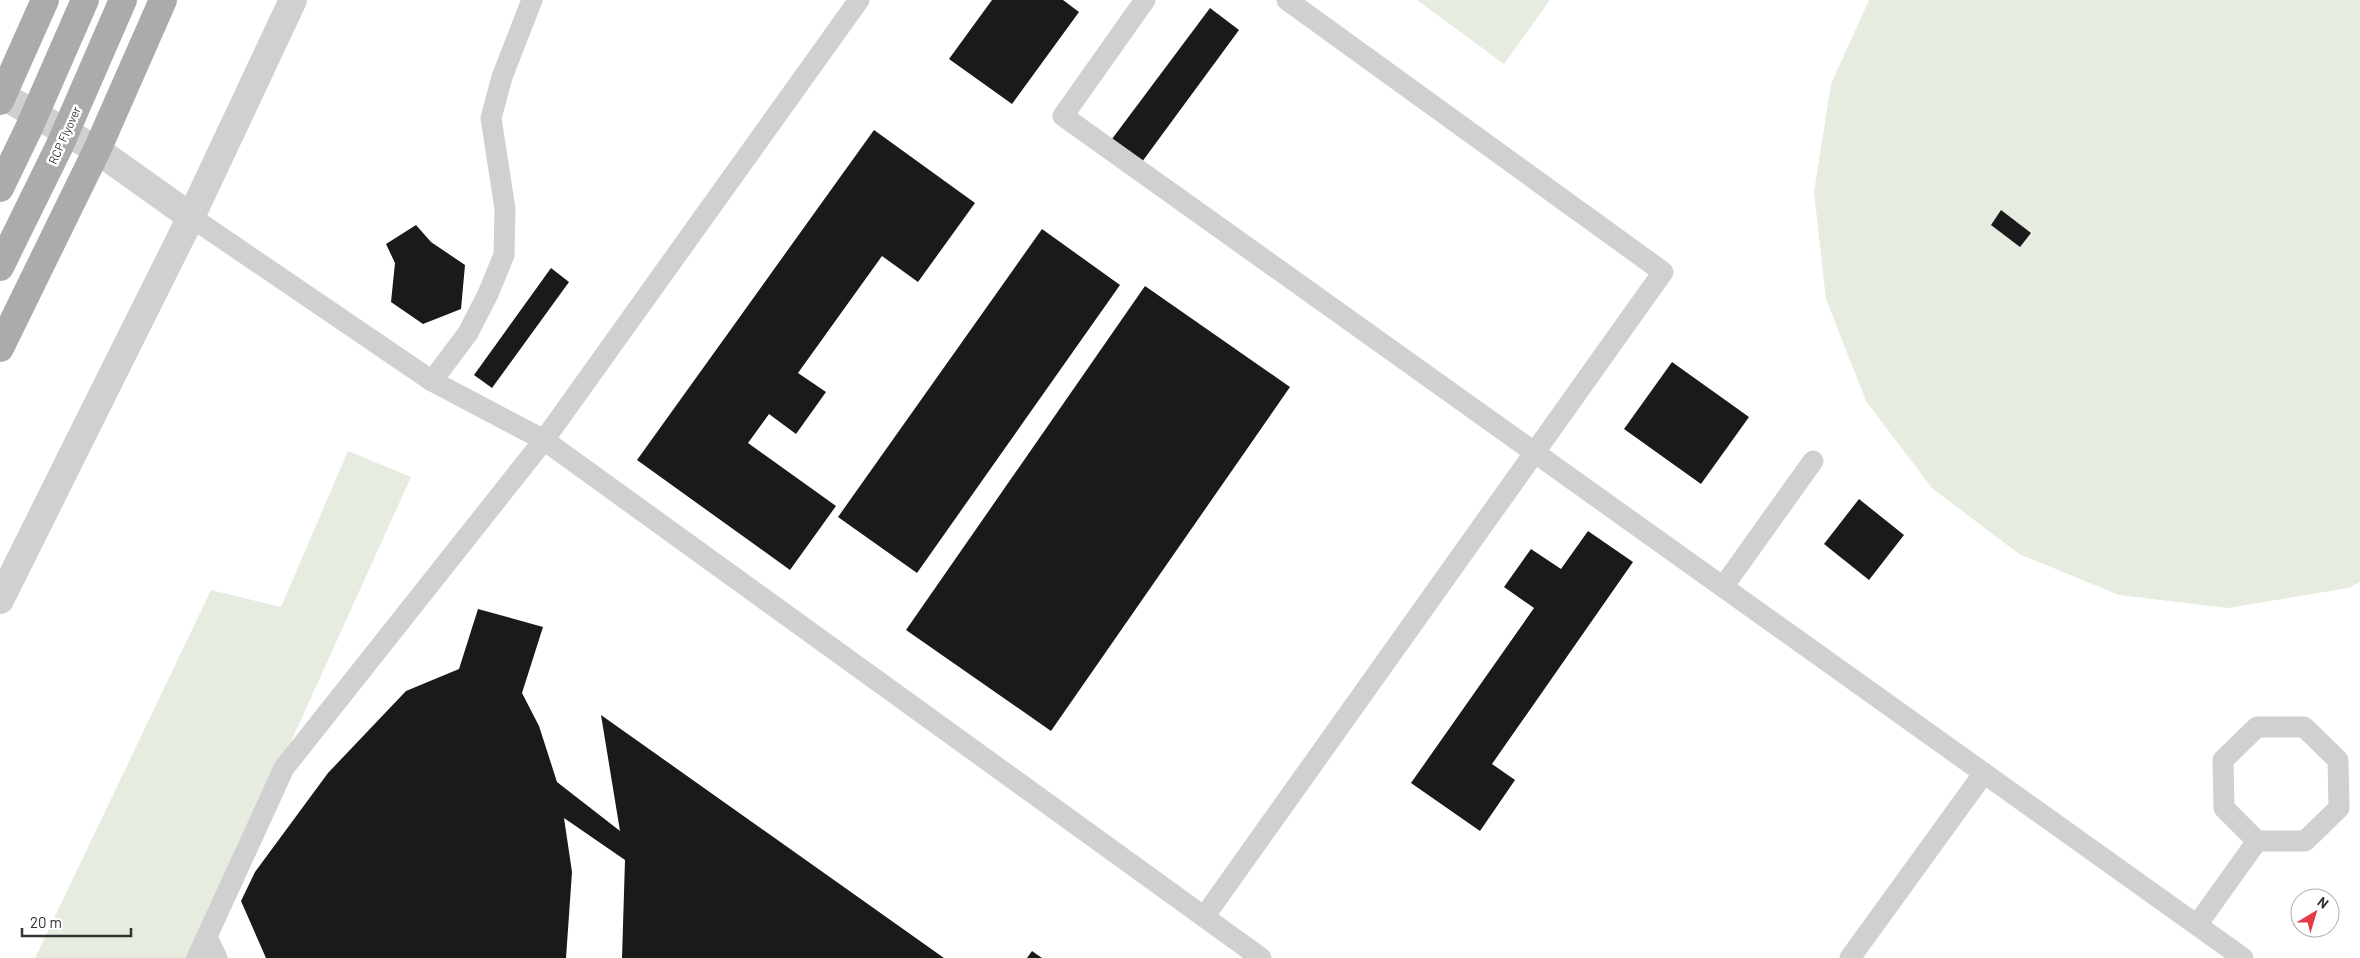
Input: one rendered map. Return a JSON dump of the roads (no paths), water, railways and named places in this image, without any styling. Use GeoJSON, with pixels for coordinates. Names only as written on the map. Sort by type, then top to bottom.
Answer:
{"type":"FeatureCollection","features":[{"type":"Feature","properties":{"kind":"main road"},"geometry":{"type":"LineString","coordinates":[[1,97],[45,0]]}},
{"type":"Feature","properties":{"kind":"main road"},"geometry":{"type":"LineString","coordinates":[[0,188],[28,130],[84,0]]}},
{"type":"Feature","properties":{"kind":"main road","name":"RCP Flyover"},"geometry":{"type":"LineString","coordinates":[[0,268],[59,147],[124,0]]}},
{"type":"Feature","properties":{"kind":"main road"},"geometry":{"type":"LineString","coordinates":[[0,348],[97,150],[163,0]]}},
{"type":"Feature","properties":{"kind":"street"},"geometry":{"type":"LineString","coordinates":[[0,600],[190,216],[292,0]]}},
{"type":"Feature","properties":{"kind":"street"},"geometry":{"type":"LineString","coordinates":[[1,97],[97,150],[190,216]]}},
{"type":"Feature","properties":{"kind":"lane"},"geometry":{"type":"LineString","coordinates":[[432,382],[468,333],[488,294],[504,255],[505,209],[491,118],[502,77],[532,0]]}},
{"type":"Feature","properties":{"kind":"lane"},"geometry":{"type":"LineString","coordinates":[[197,958],[284,768],[544,440],[859,0]]}},
{"type":"Feature","properties":{"kind":"lane"},"geometry":{"type":"LineString","coordinates":[[1145,0],[1063,116],[2243,958]]}},
{"type":"Feature","properties":{"kind":"lane"},"geometry":{"type":"LineString","coordinates":[[1204,917],[1663,272],[1288,0]]}},
{"type":"Feature","properties":{"kind":"lane"},"geometry":{"type":"LineString","coordinates":[[190,216],[432,382],[544,440],[1261,958]]}},
{"type":"Feature","properties":{"kind":"lane"},"geometry":{"type":"LineString","coordinates":[[1723,588],[1813,461]]}},
{"type":"Feature","properties":{"kind":"lane"},"geometry":{"type":"LineString","coordinates":[[2257,727],[2304,727],[2338,760],[2339,808],[2305,841],[2258,841],[2224,808],[2224,760],[2257,727]]}},
{"type":"Feature","properties":{"kind":"lane"},"geometry":{"type":"LineString","coordinates":[[1850,958],[1984,773]]}},
{"type":"Feature","properties":{"kind":"lane"},"geometry":{"type":"LineString","coordinates":[[2198,925],[2258,841]]}},
{"type":"Feature","properties":{"kind":"lane"},"geometry":{"type":"LineString","coordinates":[[207,937],[217,958]]}}]}
